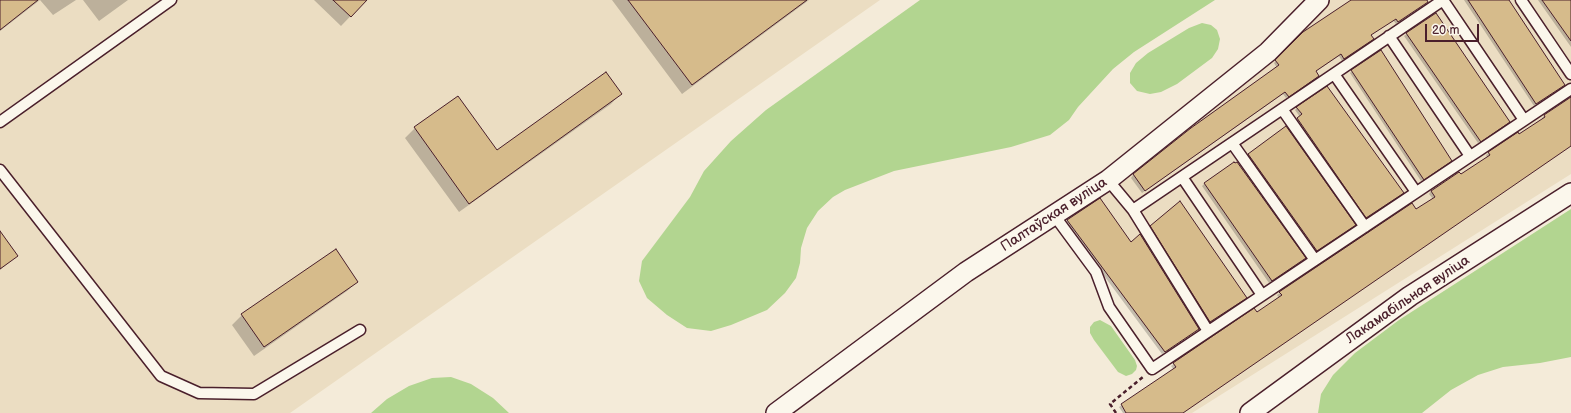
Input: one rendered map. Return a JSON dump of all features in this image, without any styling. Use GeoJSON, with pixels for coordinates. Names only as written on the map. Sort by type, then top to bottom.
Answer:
{"type":"FeatureCollection","features":[{"type":"Feature","properties":{"kind":"street","name":"Палтаўская вуліца"},"geometry":{"type":"LineString","coordinates":[[776,413],[966,272],[1108,180],[1268,52],[1320,0]]}},
{"type":"Feature","properties":{"kind":"street","name":"Лакамабільная вуліца"},"geometry":{"type":"LineString","coordinates":[[1253,413],[1410,296],[1571,193]]}},
{"type":"Feature","properties":{"kind":"lane"},"geometry":{"type":"LineString","coordinates":[[0,122],[172,0]]}},
{"type":"Feature","properties":{"kind":"lane"},"geometry":{"type":"LineString","coordinates":[[1133,210],[1443,0],[1524,120]]}},
{"type":"Feature","properties":{"kind":"lane"},"geometry":{"type":"LineString","coordinates":[[1521,0],[1571,74]]}},
{"type":"Feature","properties":{"kind":"lane"},"geometry":{"type":"LineString","coordinates":[[1389,36],[1470,156]]}},
{"type":"Feature","properties":{"kind":"lane"},"geometry":{"type":"LineString","coordinates":[[1334,74],[1416,192]]}},
{"type":"Feature","properties":{"kind":"lane"},"geometry":{"type":"LineString","coordinates":[[1054,215],[1096,272],[1109,307],[1152,369],[1571,89]]}},
{"type":"Feature","properties":{"kind":"lane"},"geometry":{"type":"LineString","coordinates":[[1282,109],[1365,227]]}},
{"type":"Feature","properties":{"kind":"lane"},"geometry":{"type":"LineString","coordinates":[[1232,143],[1315,260]]}},
{"type":"Feature","properties":{"kind":"lane"},"geometry":{"type":"LineString","coordinates":[[0,170],[161,376],[199,393],[254,394],[360,330]]}},
{"type":"Feature","properties":{"kind":"lane"},"geometry":{"type":"LineString","coordinates":[[1182,177],[1262,295]]}},
{"type":"Feature","properties":{"kind":"lane"},"geometry":{"type":"LineString","coordinates":[[1108,180],[1133,210],[1208,331]]}},
{"type":"Feature","properties":{"kind":"path"},"geometry":{"type":"LineString","coordinates":[[1116,413],[1110,404],[1152,369]]}},
{"type":"Feature","properties":{"kind":"shaded area"},"geometry":{"type":"Polygon","coordinates":[[[0,0],[880,0],[290,413],[0,413],[0,0]]]}},
{"type":"Feature","properties":{"kind":"shaded area"},"geometry":{"type":"Polygon","coordinates":[[[1327,0],[1571,0],[1571,174],[1192,413],[1126,413],[1175,367],[1067,220],[1271,53],[1327,0]]]}},
{"type":"Feature","properties":{"kind":"green space"},"geometry":{"type":"Polygon","coordinates":[[[920,0],[1215,0],[1134,52],[1113,69],[1078,107],[1069,120],[1050,135],[1011,147],[894,171],[845,190],[833,197],[818,211],[807,228],[801,248],[800,263],[796,278],[785,293],[767,310],[731,325],[711,331],[687,328],[667,315],[647,298],[639,281],[642,261],[690,197],[704,171],[731,141],[766,110],[920,0]]]}},
{"type":"Feature","properties":{"kind":"green space"},"geometry":{"type":"Polygon","coordinates":[[[1202,23],[1211,25],[1217,30],[1220,39],[1218,49],[1212,58],[1177,84],[1161,92],[1150,94],[1137,91],[1130,83],[1130,73],[1136,63],[1148,53],[1189,28],[1202,23]]]}},
{"type":"Feature","properties":{"kind":"green space"},"geometry":{"type":"Polygon","coordinates":[[[1571,209],[1571,357],[1540,363],[1503,367],[1478,375],[1451,390],[1422,413],[1318,413],[1321,394],[1333,375],[1355,353],[1399,320],[1571,209]]]}},
{"type":"Feature","properties":{"kind":"green space"},"geometry":{"type":"Polygon","coordinates":[[[1100,320],[1111,326],[1135,360],[1137,366],[1136,370],[1132,374],[1126,376],[1118,372],[1094,340],[1090,333],[1090,327],[1094,322],[1100,320]]]}},
{"type":"Feature","properties":{"kind":"green space"},"geometry":{"type":"Polygon","coordinates":[[[451,377],[471,384],[493,398],[509,413],[371,413],[387,399],[409,386],[432,378],[451,377]]]}},
{"type":"Feature","properties":{"kind":"building"},"geometry":{"type":"Polygon","coordinates":[[[0,0],[38,0],[0,30],[0,0]]]}},
{"type":"Feature","properties":{"kind":"building"},"geometry":{"type":"Polygon","coordinates":[[[333,0],[367,0],[351,17],[333,0]]]}},
{"type":"Feature","properties":{"kind":"building"},"geometry":{"type":"Polygon","coordinates":[[[628,0],[807,0],[692,85],[628,0]]]}},
{"type":"Feature","properties":{"kind":"building"},"geometry":{"type":"Polygon","coordinates":[[[1351,0],[1427,0],[1428,2],[1398,22],[1396,19],[1371,35],[1374,39],[1344,59],[1341,54],[1316,71],[1319,76],[1289,97],[1285,92],[1145,191],[1133,174],[1191,128],[1279,65],[1275,60],[1303,32],[1351,0]]]}},
{"type":"Feature","properties":{"kind":"building"},"geometry":{"type":"Polygon","coordinates":[[[1468,0],[1509,0],[1565,85],[1536,104],[1468,0]]]}},
{"type":"Feature","properties":{"kind":"building"},"geometry":{"type":"Polygon","coordinates":[[[1542,0],[1571,0],[1571,41],[1542,0]]]}},
{"type":"Feature","properties":{"kind":"building"},"geometry":{"type":"Polygon","coordinates":[[[1436,13],[1510,122],[1481,142],[1406,33],[1436,13]]]}},
{"type":"Feature","properties":{"kind":"building"},"geometry":{"type":"Polygon","coordinates":[[[1381,50],[1452,161],[1424,180],[1351,70],[1381,50]]]}},
{"type":"Feature","properties":{"kind":"building"},"geometry":{"type":"Polygon","coordinates":[[[606,72],[622,94],[469,204],[414,127],[458,96],[497,150],[606,72]]]}},
{"type":"Feature","properties":{"kind":"building"},"geometry":{"type":"Polygon","coordinates":[[[1327,86],[1404,193],[1366,218],[1297,118],[1302,114],[1296,107],[1327,86]]]}},
{"type":"Feature","properties":{"kind":"building"},"geometry":{"type":"Polygon","coordinates":[[[1571,97],[1571,146],[1183,413],[1126,413],[1121,404],[1176,367],[1173,363],[1254,308],[1257,312],[1282,295],[1279,292],[1412,203],[1416,209],[1435,197],[1431,191],[1459,172],[1461,174],[1490,155],[1488,152],[1518,132],[1519,134],[1545,117],[1544,115],[1571,97]]]}},
{"type":"Feature","properties":{"kind":"building"},"geometry":{"type":"Polygon","coordinates":[[[1286,126],[1356,225],[1317,251],[1248,154],[1286,126]]]}},
{"type":"Feature","properties":{"kind":"building"},"geometry":{"type":"Polygon","coordinates":[[[1234,162],[1237,162],[1306,258],[1272,281],[1204,183],[1234,162]]]}},
{"type":"Feature","properties":{"kind":"building"},"geometry":{"type":"Polygon","coordinates":[[[1100,198],[1131,242],[1140,234],[1199,329],[1165,352],[1067,220],[1100,198]]]}},
{"type":"Feature","properties":{"kind":"building"},"geometry":{"type":"Polygon","coordinates":[[[1180,201],[1247,298],[1210,322],[1150,226],[1180,201]]]}},
{"type":"Feature","properties":{"kind":"building"},"geometry":{"type":"Polygon","coordinates":[[[0,231],[18,256],[0,269],[0,231]]]}},
{"type":"Feature","properties":{"kind":"building"},"geometry":{"type":"Polygon","coordinates":[[[336,249],[358,282],[264,347],[241,314],[336,249]]]}}]}
